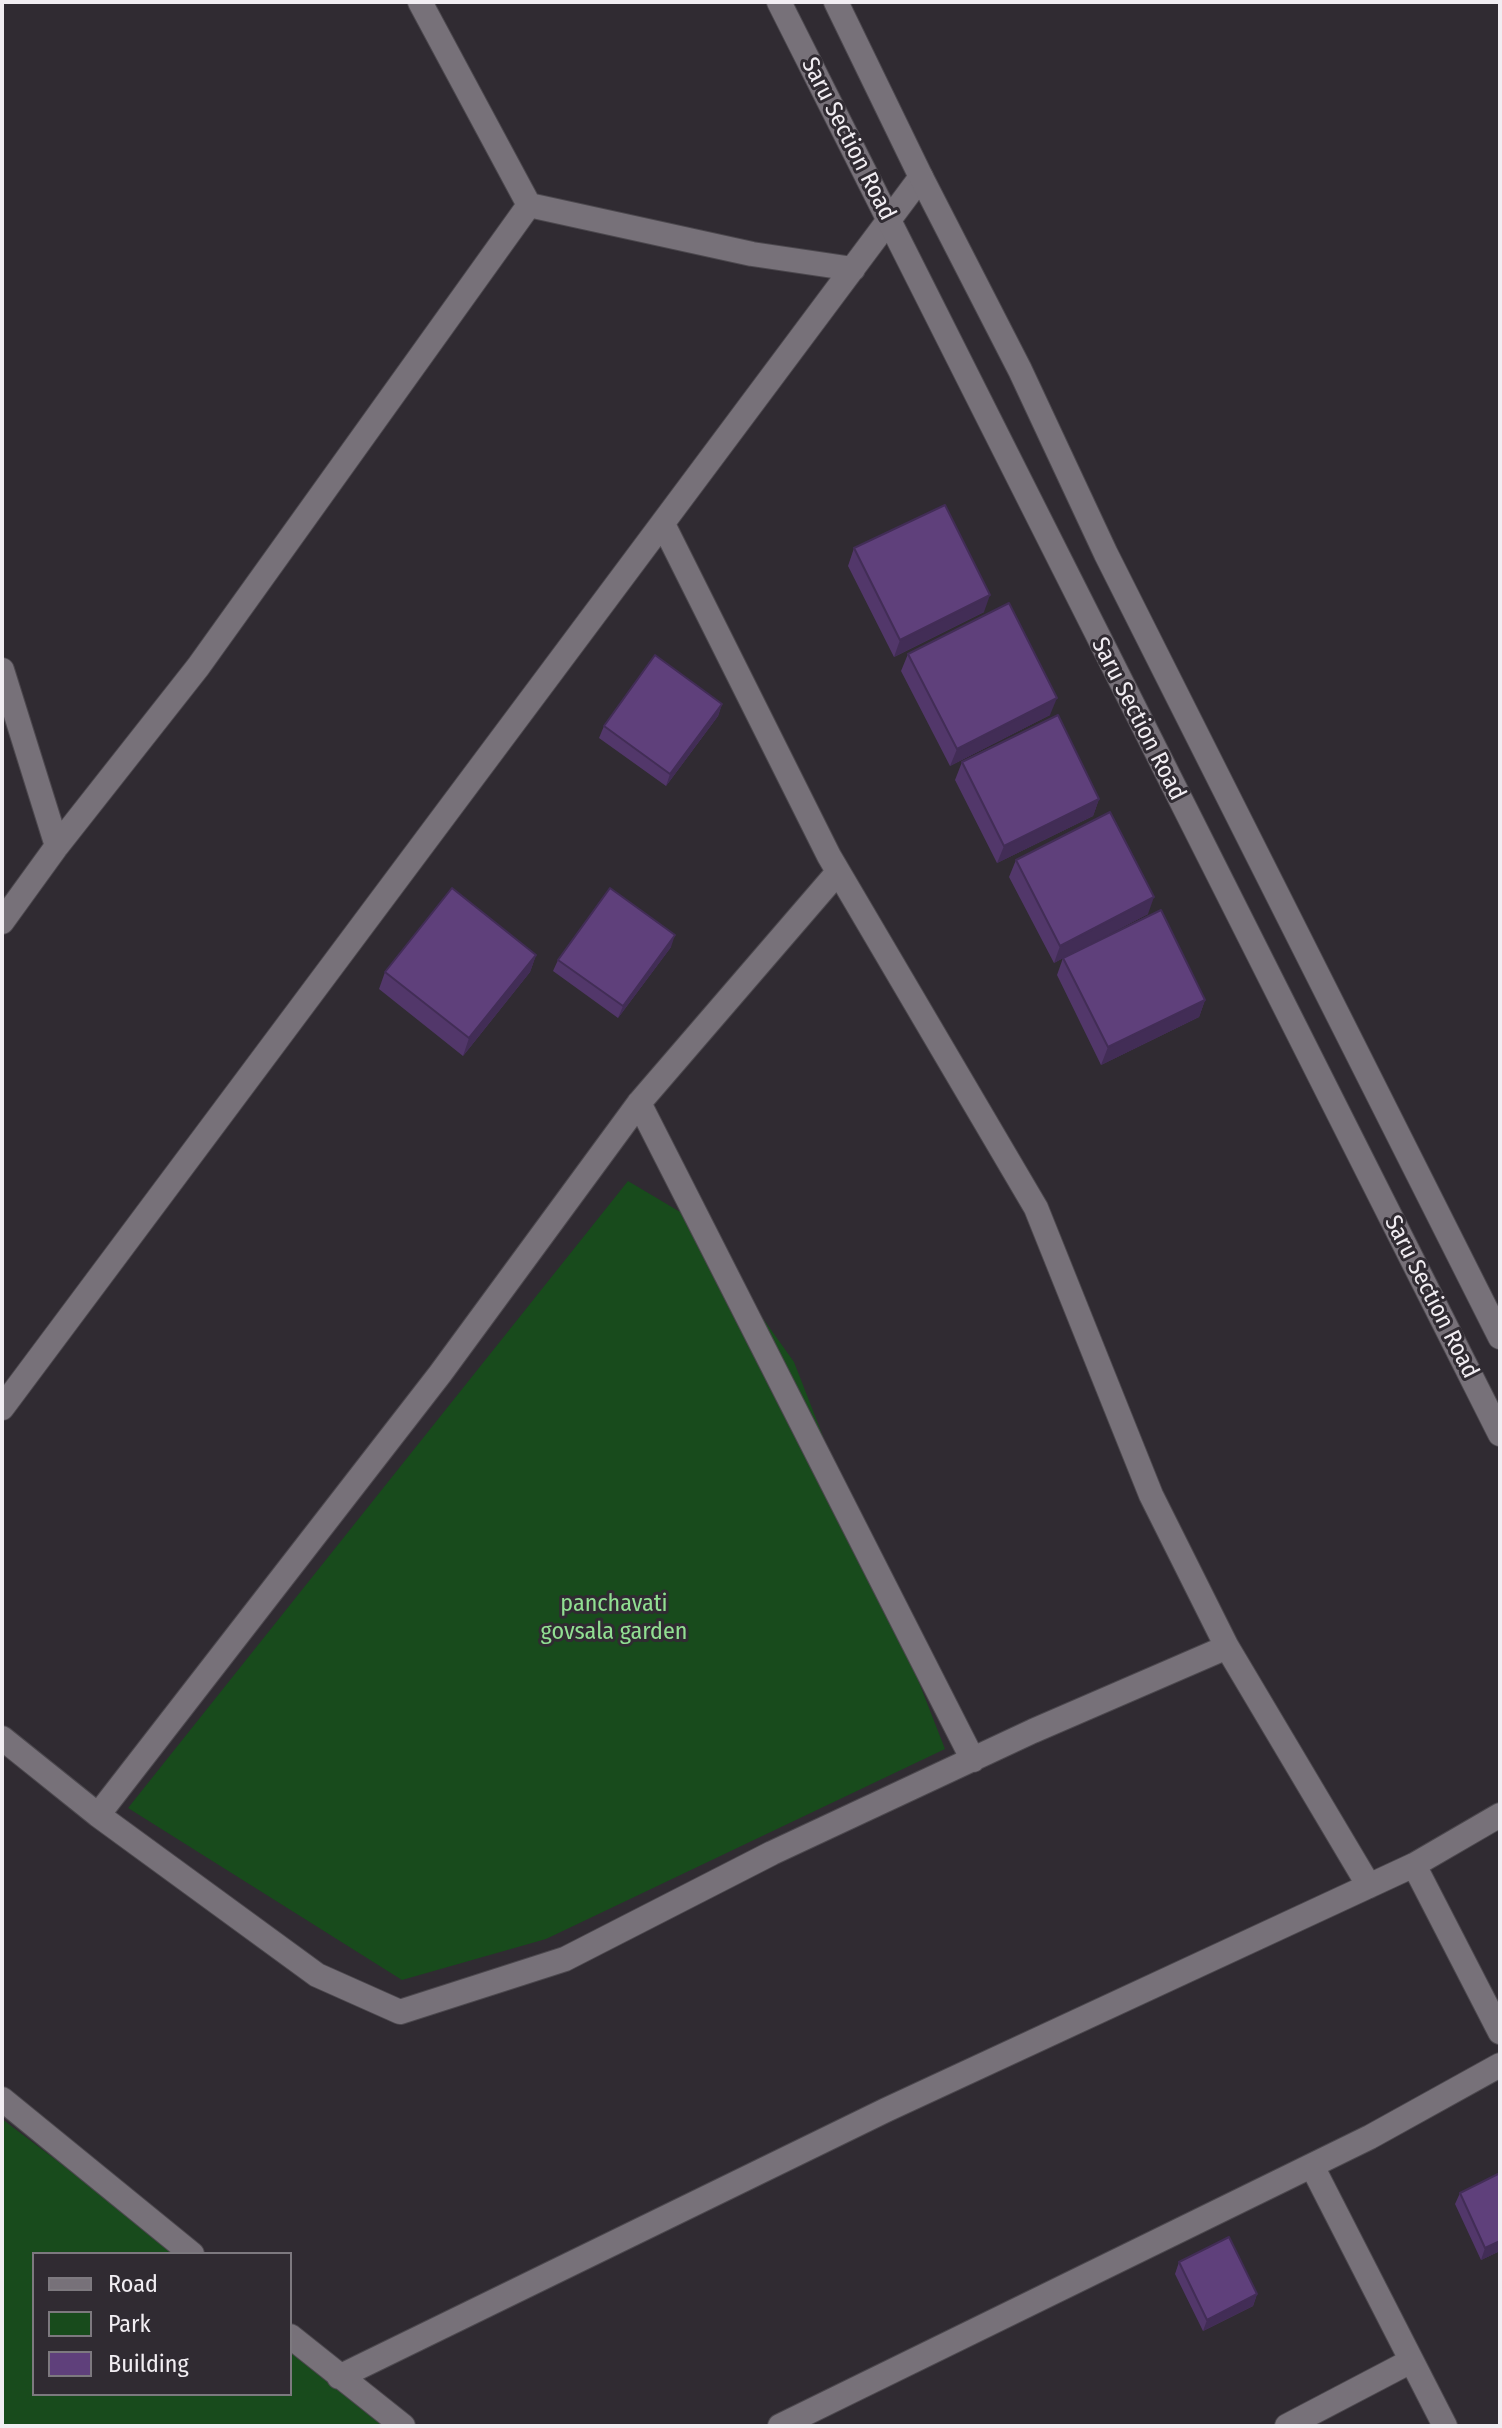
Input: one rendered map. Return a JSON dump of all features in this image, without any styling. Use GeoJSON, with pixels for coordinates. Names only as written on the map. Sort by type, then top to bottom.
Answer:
{"type":"FeatureCollection","features":[{"type":"Feature","properties":{"kind":"street"},"geometry":{"type":"LineString","coordinates":[[420,2],[529,205],[752,254],[853,269]]}},
{"type":"Feature","properties":{"kind":"street","name":"Saru Section Road"},"geometry":{"type":"LineString","coordinates":[[779,2],[1500,1434]]}},
{"type":"Feature","properties":{"kind":"street","name":"Saru Section Road"},"geometry":{"type":"LineString","coordinates":[[836,2],[1020,370],[1106,554],[1500,1337]]}},
{"type":"Feature","properties":{"kind":"street"},"geometry":{"type":"LineString","coordinates":[[2,1408],[921,177]]}},
{"type":"Feature","properties":{"kind":"street"},"geometry":{"type":"LineString","coordinates":[[2,922],[57,846],[217,641],[529,205]]}},
{"type":"Feature","properties":{"kind":"street"},"geometry":{"type":"LineString","coordinates":[[663,524],[838,872],[1036,1208],[1151,1495],[1227,1647],[1369,1886]]}},
{"type":"Feature","properties":{"kind":"street"},"geometry":{"type":"LineString","coordinates":[[2,670],[57,846]]}},
{"type":"Feature","properties":{"kind":"street"},"geometry":{"type":"LineString","coordinates":[[98,1815],[440,1374],[639,1103],[838,872]]}},
{"type":"Feature","properties":{"kind":"street"},"geometry":{"type":"LineString","coordinates":[[639,1103],[973,1760]]}},
{"type":"Feature","properties":{"kind":"street"},"geometry":{"type":"LineString","coordinates":[[2,1738],[98,1815],[317,1975],[400,2012],[565,1959],[772,1853],[1227,1647]]}},
{"type":"Feature","properties":{"kind":"street"},"geometry":{"type":"LineString","coordinates":[[339,2377],[913,2097],[1414,1865],[1500,1815]]}},
{"type":"Feature","properties":{"kind":"street"},"geometry":{"type":"LineString","coordinates":[[1414,1865],[1500,2032]]}},
{"type":"Feature","properties":{"kind":"street"},"geometry":{"type":"LineString","coordinates":[[780,2426],[1312,2166],[1500,2065]]}},
{"type":"Feature","properties":{"kind":"street"},"geometry":{"type":"LineString","coordinates":[[2,2099],[190,2252]]}},
{"type":"Feature","properties":{"kind":"street"},"geometry":{"type":"LineString","coordinates":[[1312,2166],[1445,2426]]}},
{"type":"Feature","properties":{"kind":"street"},"geometry":{"type":"LineString","coordinates":[[292,2338],[403,2426]]}},
{"type":"Feature","properties":{"kind":"street"},"geometry":{"type":"LineString","coordinates":[[1287,2426],[1411,2361]]}},
{"type":"Feature","properties":{"kind":"green space","name":"panchavati govsala garden"},"geometry":{"type":"Polygon","coordinates":[[[628,1181],[692,1219],[794,1362],[945,1749],[546,1939],[402,1980],[128,1808],[628,1181]]]}},
{"type":"Feature","properties":{"kind":"green space"},"geometry":{"type":"Polygon","coordinates":[[[2,2119],[177,2252],[32,2252],[32,2396],[292,2396],[292,2340],[406,2426],[2,2426],[2,2119]]]}},
{"type":"Feature","properties":{"kind":"building"},"geometry":{"type":"Polygon","coordinates":[[[945,505],[990,595],[900,640],[854,548],[945,505]]]}},
{"type":"Feature","properties":{"kind":"building"},"geometry":{"type":"Polygon","coordinates":[[[1009,603],[1057,698],[957,749],[908,654],[1009,603]]]}},
{"type":"Feature","properties":{"kind":"building"},"geometry":{"type":"Polygon","coordinates":[[[655,655],[722,704],[670,774],[604,726],[655,655]]]}},
{"type":"Feature","properties":{"kind":"building"},"geometry":{"type":"Polygon","coordinates":[[[1058,715],[1099,799],[1004,846],[962,762],[1058,715]]]}},
{"type":"Feature","properties":{"kind":"building"},"geometry":{"type":"Polygon","coordinates":[[[1110,812],[1154,897],[1060,946],[1016,860],[1110,812]]]}},
{"type":"Feature","properties":{"kind":"building"},"geometry":{"type":"Polygon","coordinates":[[[452,888],[536,955],[469,1038],[385,972],[452,888]]]}},
{"type":"Feature","properties":{"kind":"building"},"geometry":{"type":"Polygon","coordinates":[[[610,888],[675,935],[623,1006],[558,960],[610,888]]]}},
{"type":"Feature","properties":{"kind":"building"},"geometry":{"type":"Polygon","coordinates":[[[1161,910],[1205,1000],[1108,1047],[1063,958],[1161,910]]]}},
{"type":"Feature","properties":{"kind":"building"},"geometry":{"type":"Polygon","coordinates":[[[1500,2173],[1500,2241],[1485,2248],[1460,2193],[1500,2173]]]}},
{"type":"Feature","properties":{"kind":"building"},"geometry":{"type":"Polygon","coordinates":[[[1229,2237],[1257,2294],[1207,2320],[1179,2262],[1229,2237]]]}}]}
